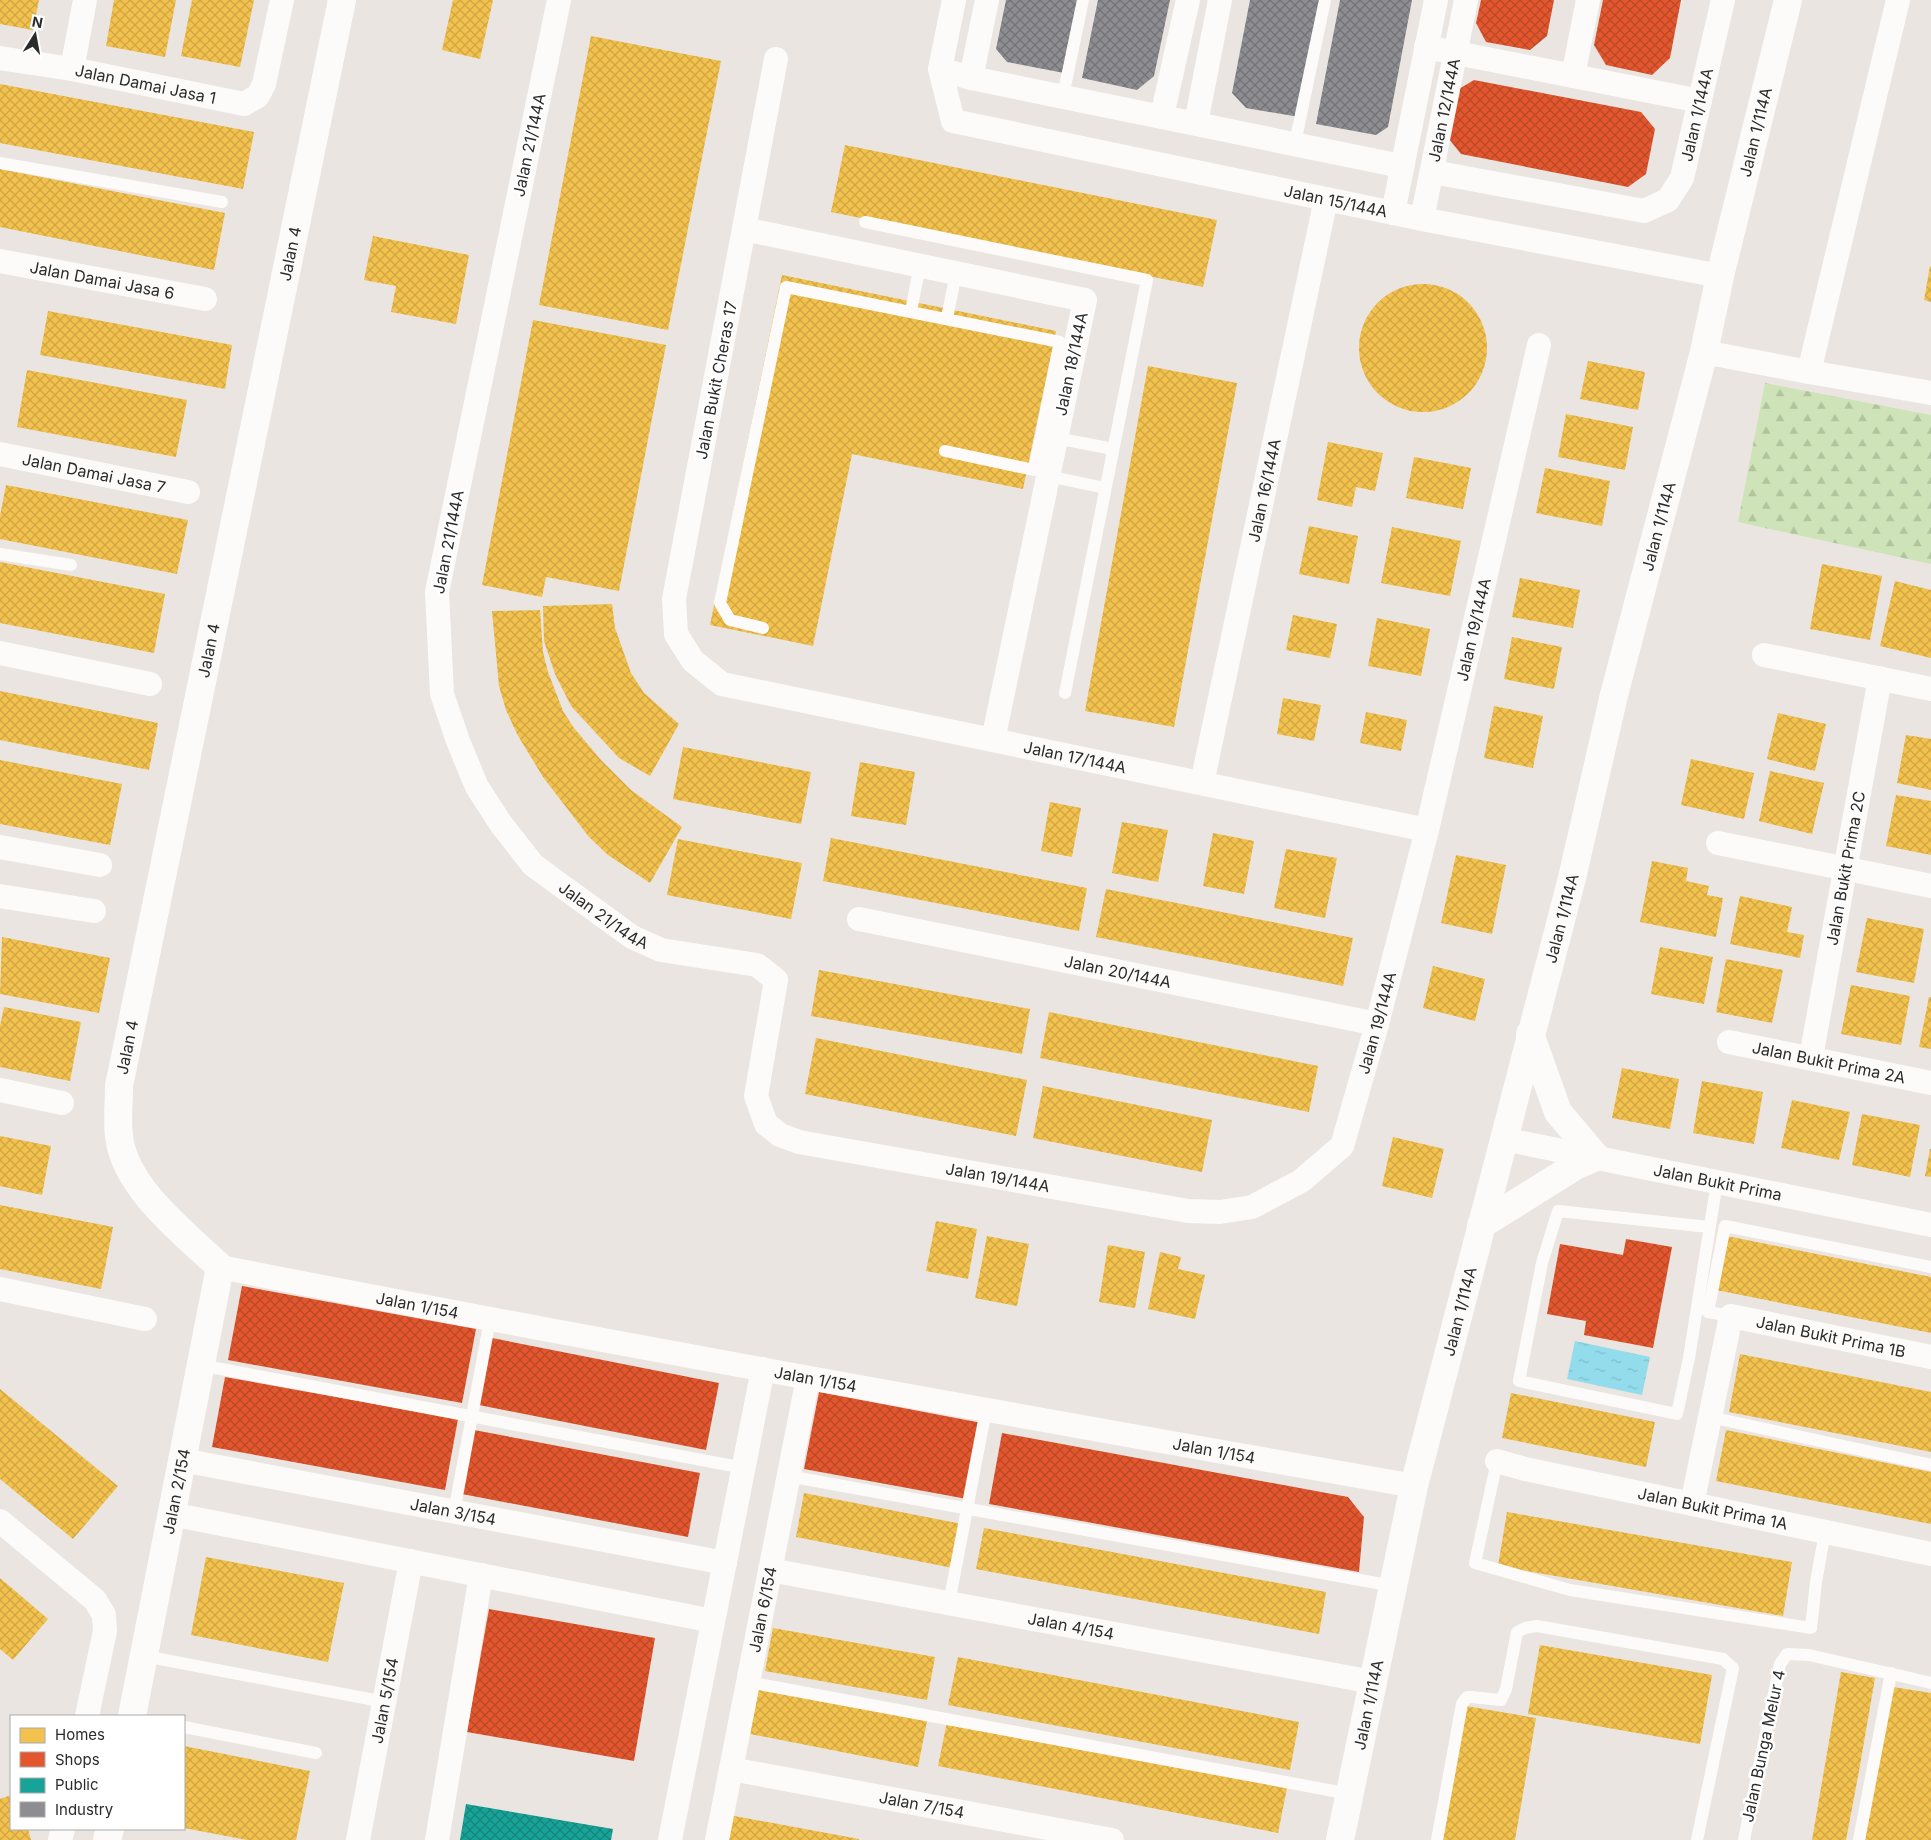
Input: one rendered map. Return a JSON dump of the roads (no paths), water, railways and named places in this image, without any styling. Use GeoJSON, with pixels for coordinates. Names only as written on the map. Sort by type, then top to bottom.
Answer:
{"type":"FeatureCollection","features":[{"type":"Feature","properties":{"kind":"street"},"geometry":{"type":"LineString","coordinates":[[72,69],[85,0]]}},
{"type":"Feature","properties":{"kind":"street","name":"Jalan Damai Jasa 1"},"geometry":{"type":"LineString","coordinates":[[0,58],[72,69],[244,104],[258,96],[264,84],[282,0]]}},
{"type":"Feature","properties":{"kind":"street","name":"Jalan 4"},"geometry":{"type":"LineString","coordinates":[[220,1267],[176,1226],[134,1181],[119,1137],[119,1086],[342,0]]}},
{"type":"Feature","properties":{"kind":"street","name":"Jalan 21/144A"},"geometry":{"type":"LineString","coordinates":[[559,0],[437,592],[442,694],[477,787],[501,824],[533,865],[581,902],[646,945],[661,950],[757,965],[768,972]]}},
{"type":"Feature","properties":{"kind":"street"},"geometry":{"type":"LineString","coordinates":[[954,0],[940,70],[971,78],[1401,166]]}},
{"type":"Feature","properties":{"kind":"street"},"geometry":{"type":"LineString","coordinates":[[971,78],[987,0]]}},
{"type":"Feature","properties":{"kind":"street"},"geometry":{"type":"LineString","coordinates":[[1162,116],[1188,0]]}},
{"type":"Feature","properties":{"kind":"street"},"geometry":{"type":"LineString","coordinates":[[1196,123],[1220,0]]}},
{"type":"Feature","properties":{"kind":"street","name":"Jalan 12/144A"},"geometry":{"type":"LineString","coordinates":[[1393,213],[1436,0]]}},
{"type":"Feature","properties":{"kind":"street","name":"Jalan 12/144A"},"geometry":{"type":"LineString","coordinates":[[1422,219],[1433,172],[1466,0]]}},
{"type":"Feature","properties":{"kind":"street"},"geometry":{"type":"LineString","coordinates":[[1573,76],[1588,0]]}},
{"type":"Feature","properties":{"kind":"street","name":"Jalan 1/144A"},"geometry":{"type":"LineString","coordinates":[[1433,172],[1644,210],[1668,200],[1682,178],[1723,0]]}},
{"type":"Feature","properties":{"kind":"street","name":"Jalan 1/114A"},"geometry":{"type":"LineString","coordinates":[[1340,1840],[1414,1486],[1572,878],[1614,696],[1704,352],[1720,276],[1788,0]]}},
{"type":"Feature","properties":{"kind":"street"},"geometry":{"type":"LineString","coordinates":[[1809,372],[1898,0]]}},
{"type":"Feature","properties":{"kind":"street"},"geometry":{"type":"LineString","coordinates":[[1426,47],[1700,101]]}},
{"type":"Feature","properties":{"kind":"street","name":"Jalan Bukit Cheras 17"},"geometry":{"type":"LineString","coordinates":[[722,684],[693,661],[676,634],[674,599],[776,59]]}},
{"type":"Feature","properties":{"kind":"street","name":"Jalan 15/144A"},"geometry":{"type":"LineString","coordinates":[[940,70],[953,121],[1422,219],[1720,276]]}},
{"type":"Feature","properties":{"kind":"street","name":"Jalan 16/144A"},"geometry":{"type":"LineString","coordinates":[[1202,783],[1326,199]]}},
{"type":"Feature","properties":{"kind":"street","name":"Jalan 18/144A"},"geometry":{"type":"LineString","coordinates":[[744,229],[1085,300],[993,740]]}},
{"type":"Feature","properties":{"kind":"street","name":"Jalan Damai Jasa 6"},"geometry":{"type":"LineString","coordinates":[[0,260],[205,299]]}},
{"type":"Feature","properties":{"kind":"street","name":"Jalan 19/144A"},"geometry":{"type":"LineString","coordinates":[[768,972],[776,980],[756,1096],[766,1124],[780,1135],[799,1142],[1188,1211],[1220,1212],[1252,1207],[1301,1181],[1342,1146],[1427,830],[1539,345]]}},
{"type":"Feature","properties":{"kind":"street"},"geometry":{"type":"LineString","coordinates":[[1704,352],[1931,393]]}},
{"type":"Feature","properties":{"kind":"street","name":"Jalan Damai Jasa 7"},"geometry":{"type":"LineString","coordinates":[[0,454],[188,492]]}},
{"type":"Feature","properties":{"kind":"street"},"geometry":{"type":"LineString","coordinates":[[0,653],[150,684]]}},
{"type":"Feature","properties":{"kind":"street"},"geometry":{"type":"LineString","coordinates":[[1764,655],[1931,688]]}},
{"type":"Feature","properties":{"kind":"street","name":"Jalan Bukit Prima 2C"},"geometry":{"type":"LineString","coordinates":[[1811,1058],[1880,678]]}},
{"type":"Feature","properties":{"kind":"street","name":"Jalan 17/144A"},"geometry":{"type":"LineString","coordinates":[[722,684],[1427,830]]}},
{"type":"Feature","properties":{"kind":"street"},"geometry":{"type":"LineString","coordinates":[[1718,843],[1931,886]]}},
{"type":"Feature","properties":{"kind":"street"},"geometry":{"type":"LineString","coordinates":[[0,847],[100,865]]}},
{"type":"Feature","properties":{"kind":"street"},"geometry":{"type":"LineString","coordinates":[[0,896],[94,911]]}},
{"type":"Feature","properties":{"kind":"street","name":"Jalan 20/144A"},"geometry":{"type":"LineString","coordinates":[[859,920],[1376,1024]]}},
{"type":"Feature","properties":{"kind":"street"},"geometry":{"type":"LineString","coordinates":[[1481,1225],[1577,1165],[1596,1157],[1558,1112],[1530,1034]]}},
{"type":"Feature","properties":{"kind":"street","name":"Jalan Bukit Prima 2A"},"geometry":{"type":"LineString","coordinates":[[1728,1042],[1931,1083]]}},
{"type":"Feature","properties":{"kind":"street"},"geometry":{"type":"LineString","coordinates":[[0,1090],[62,1103]]}},
{"type":"Feature","properties":{"kind":"street","name":"Jalan Bukit Prima"},"geometry":{"type":"LineString","coordinates":[[1503,1139],[1931,1225]]}},
{"type":"Feature","properties":{"kind":"street","name":"Jalan 1/154"},"geometry":{"type":"LineString","coordinates":[[220,1267],[490,1320],[1414,1486]]}},
{"type":"Feature","properties":{"kind":"street","name":"Jalan 2/154"},"geometry":{"type":"LineString","coordinates":[[132,1715],[220,1267]]}},
{"type":"Feature","properties":{"kind":"street"},"geometry":{"type":"LineString","coordinates":[[0,1289],[145,1319]]}},
{"type":"Feature","properties":{"kind":"street"},"geometry":{"type":"LineString","coordinates":[[1692,1504],[1731,1316]]}},
{"type":"Feature","properties":{"kind":"street","name":"Jalan Bukit Prima 1B"},"geometry":{"type":"LineString","coordinates":[[1731,1316],[1931,1357]]}},
{"type":"Feature","properties":{"kind":"street"},"geometry":{"type":"LineString","coordinates":[[670,1840],[763,1369]]}},
{"type":"Feature","properties":{"kind":"street","name":"Jalan 6/154"},"geometry":{"type":"LineString","coordinates":[[717,1840],[808,1378]]}},
{"type":"Feature","properties":{"kind":"street","name":"Jalan 3/154"},"geometry":{"type":"LineString","coordinates":[[182,1460],[725,1563]]}},
{"type":"Feature","properties":{"kind":"street","name":"Jalan Bukit Prima 1A"},"geometry":{"type":"LineString","coordinates":[[1497,1461],[1525,1469],[1931,1554]]}},
{"type":"Feature","properties":{"kind":"street"},"geometry":{"type":"LineString","coordinates":[[172,1514],[714,1620]]}},
{"type":"Feature","properties":{"kind":"street"},"geometry":{"type":"LineString","coordinates":[[0,1522],[95,1600],[104,1615],[105,1630],[87,1715]]}},
{"type":"Feature","properties":{"kind":"street","name":"Jalan 5/154"},"geometry":{"type":"LineString","coordinates":[[358,1840],[411,1561]]}},
{"type":"Feature","properties":{"kind":"street","name":"Jalan 4/154"},"geometry":{"type":"LineString","coordinates":[[770,1570],[1373,1682]]}},
{"type":"Feature","properties":{"kind":"street"},"geometry":{"type":"LineString","coordinates":[[436,1840],[481,1575]]}},
{"type":"Feature","properties":{"kind":"street","name":"Jalan 7/154"},"geometry":{"type":"LineString","coordinates":[[731,1769],[1112,1840]]}},
{"type":"Feature","properties":{"kind":"lane"},"geometry":{"type":"LineString","coordinates":[[1063,96],[1083,0]]}},
{"type":"Feature","properties":{"kind":"lane"},"geometry":{"type":"LineString","coordinates":[[1295,143],[1325,0]]}},
{"type":"Feature","properties":{"kind":"lane"},"geometry":{"type":"LineString","coordinates":[[0,163],[222,202]]}},
{"type":"Feature","properties":{"kind":"lane"},"geometry":{"type":"LineString","coordinates":[[865,222],[1147,280],[1065,693]]}},
{"type":"Feature","properties":{"kind":"lane"},"geometry":{"type":"LineString","coordinates":[[911,311],[920,265]]}},
{"type":"Feature","properties":{"kind":"lane"},"geometry":{"type":"LineString","coordinates":[[947,318],[956,273]]}},
{"type":"Feature","properties":{"kind":"lane"},"geometry":{"type":"LineString","coordinates":[[763,628],[730,620],[720,603],[786,287],[1060,342],[1034,470],[945,452]]}},
{"type":"Feature","properties":{"kind":"lane"},"geometry":{"type":"LineString","coordinates":[[1056,438],[1113,449]]}},
{"type":"Feature","properties":{"kind":"lane"},"geometry":{"type":"LineString","coordinates":[[1048,476],[1105,488]]}},
{"type":"Feature","properties":{"kind":"lane"},"geometry":{"type":"LineString","coordinates":[[0,554],[70,565]]}},
{"type":"Feature","properties":{"kind":"lane"},"geometry":{"type":"LineString","coordinates":[[1709,1227],[1558,1211],[1542,1263],[1518,1381],[1677,1414],[1689,1358],[1717,1182]]}},
{"type":"Feature","properties":{"kind":"lane"},"geometry":{"type":"LineString","coordinates":[[1731,1316],[1708,1312],[1725,1226],[1931,1267]]}},
{"type":"Feature","properties":{"kind":"lane"},"geometry":{"type":"LineString","coordinates":[[454,1512],[490,1320]]}},
{"type":"Feature","properties":{"kind":"lane"},"geometry":{"type":"LineString","coordinates":[[200,1365],[744,1468]]}},
{"type":"Feature","properties":{"kind":"lane"},"geometry":{"type":"LineString","coordinates":[[949,1603],[986,1410]]}},
{"type":"Feature","properties":{"kind":"lane"},"geometry":{"type":"LineString","coordinates":[[1710,1417],[1931,1465]]}},
{"type":"Feature","properties":{"kind":"lane"},"geometry":{"type":"LineString","coordinates":[[1497,1461],[1475,1563],[1570,1590],[1810,1628],[1825,1532]]}},
{"type":"Feature","properties":{"kind":"lane"},"geometry":{"type":"LineString","coordinates":[[788,1476],[1393,1586]]}},
{"type":"Feature","properties":{"kind":"lane"},"geometry":{"type":"LineString","coordinates":[[1437,1840],[1462,1704],[1467,1698],[1471,1697],[1501,1700],[1506,1689],[1517,1632],[1525,1628],[1537,1626],[1723,1659],[1733,1668],[1697,1840]]}},
{"type":"Feature","properties":{"kind":"lane","name":"Jalan Bunga Melur 4"},"geometry":{"type":"LineString","coordinates":[[1744,1840],[1780,1664],[1787,1654],[1809,1655],[1891,1673]]}},
{"type":"Feature","properties":{"kind":"lane"},"geometry":{"type":"LineString","coordinates":[[144,1656],[385,1702]]}},
{"type":"Feature","properties":{"kind":"lane"},"geometry":{"type":"LineString","coordinates":[[1859,1840],[1891,1673],[1931,1683]]}},
{"type":"Feature","properties":{"kind":"lane"},"geometry":{"type":"LineString","coordinates":[[748,1682],[1350,1794]]}},
{"type":"Feature","properties":{"kind":"lane"},"geometry":{"type":"LineString","coordinates":[[185,1727],[316,1753]]}},
{"type":"Feature","properties":{"kind":"water"},"geometry":{"type":"Polygon","coordinates":[[[1575,1341],[1650,1357],[1642,1395],[1567,1379],[1575,1341]]]}}]}
